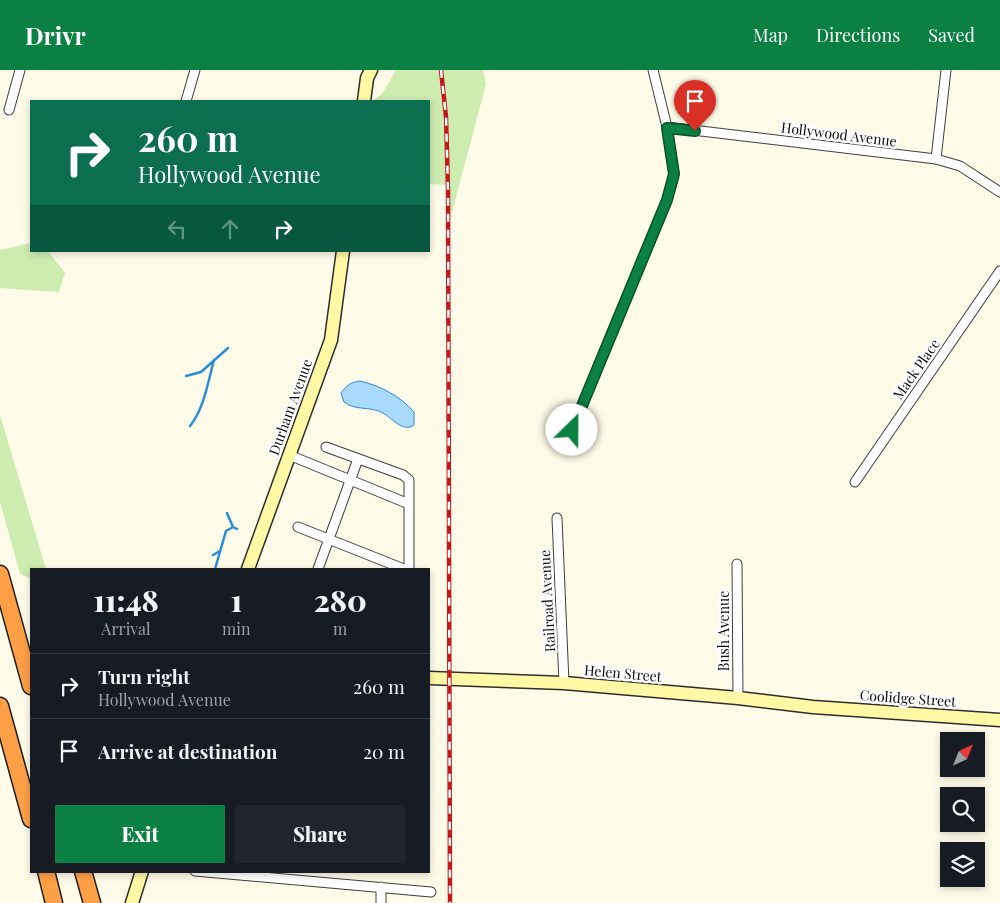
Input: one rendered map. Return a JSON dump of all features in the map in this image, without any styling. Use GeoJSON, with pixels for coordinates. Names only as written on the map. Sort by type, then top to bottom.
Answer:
{"type":"FeatureCollection","features":[{"type":"Feature","properties":{"kind":"highway"},"geometry":{"type":"LineString","coordinates":[[0,574],[30,682]]}},
{"type":"Feature","properties":{"kind":"highway"},"geometry":{"type":"LineString","coordinates":[[0,706],[30,815]]}},
{"type":"Feature","properties":{"kind":"highway"},"geometry":{"type":"LineString","coordinates":[[46,873],[54,903]]}},
{"type":"Feature","properties":{"kind":"highway"},"geometry":{"type":"LineString","coordinates":[[84,873],[92,903]]}},
{"type":"Feature","properties":{"kind":"street"},"geometry":{"type":"LineString","coordinates":[[9,110],[20,70]]}},
{"type":"Feature","properties":{"kind":"street"},"geometry":{"type":"LineString","coordinates":[[186,100],[195,70]]}},
{"type":"Feature","properties":{"kind":"street"},"geometry":{"type":"LineString","coordinates":[[572,430],[667,200],[674,174],[667,128],[653,70]]}},
{"type":"Feature","properties":{"kind":"street"},"geometry":{"type":"LineString","coordinates":[[936,158],[946,70]]}},
{"type":"Feature","properties":{"kind":"street"},"geometry":{"type":"LineString","coordinates":[[364,100],[366,73]]}},
{"type":"Feature","properties":{"kind":"street","name":"Hollywood Avenue"},"geometry":{"type":"LineString","coordinates":[[667,128],[936,158],[960,166],[1000,192]]}},
{"type":"Feature","properties":{"kind":"street","name":"Durham Avenue"},"geometry":{"type":"LineString","coordinates":[[248,568],[331,340],[343,252]]}},
{"type":"Feature","properties":{"kind":"street","name":"Mack Place"},"geometry":{"type":"LineString","coordinates":[[855,482],[1000,272]]}},
{"type":"Feature","properties":{"kind":"street"},"geometry":{"type":"LineString","coordinates":[[326,447],[402,475],[409,480],[409,568]]}},
{"type":"Feature","properties":{"kind":"street"},"geometry":{"type":"LineString","coordinates":[[289,455],[409,504]]}},
{"type":"Feature","properties":{"kind":"street"},"geometry":{"type":"LineString","coordinates":[[318,568],[358,459]]}},
{"type":"Feature","properties":{"kind":"street","name":"Railroad Avenue"},"geometry":{"type":"LineString","coordinates":[[557,518],[564,683]]}},
{"type":"Feature","properties":{"kind":"street"},"geometry":{"type":"LineString","coordinates":[[298,527],[401,568]]}},
{"type":"Feature","properties":{"kind":"street","name":"Bush Avenue"},"geometry":{"type":"LineString","coordinates":[[737,564],[738,698]]}},
{"type":"Feature","properties":{"kind":"street","name":"Helen Street"},"geometry":{"type":"LineString","coordinates":[[430,678],[564,683],[738,698],[813,707]]}},
{"type":"Feature","properties":{"kind":"street","name":"Coolidge Street"},"geometry":{"type":"LineString","coordinates":[[813,707],[1000,720]]}},
{"type":"Feature","properties":{"kind":"street"},"geometry":{"type":"LineString","coordinates":[[132,903],[141,873]]}},
{"type":"Feature","properties":{"kind":"street"},"geometry":{"type":"LineString","coordinates":[[218,873],[431,892]]}},
{"type":"Feature","properties":{"kind":"street"},"geometry":{"type":"LineString","coordinates":[[381,887],[381,903]]}},
{"type":"Feature","properties":{"kind":"green space"},"geometry":{"type":"Polygon","coordinates":[[[396,70],[483,70],[486,84],[450,220],[448,185],[430,184],[430,100],[374,100],[382,94],[396,70]]]}},
{"type":"Feature","properties":{"kind":"green space"},"geometry":{"type":"Polygon","coordinates":[[[30,243],[30,252],[49,252],[65,273],[59,292],[0,288],[0,250],[30,243]]]}},
{"type":"Feature","properties":{"kind":"green space"},"geometry":{"type":"Polygon","coordinates":[[[0,415],[46,568],[30,568],[30,579],[20,574],[0,502],[0,415]]]}},
{"type":"Feature","properties":{"kind":"water"},"geometry":{"type":"Polygon","coordinates":[[[360,381],[383,389],[403,401],[414,412],[414,425],[410,427],[402,426],[383,413],[353,407],[344,402],[341,393],[349,384],[360,381]]]}},
{"type":"Feature","properties":{"kind":"waterway"},"geometry":{"type":"LineString","coordinates":[[186,376],[201,372],[228,348]]}},
{"type":"Feature","properties":{"kind":"waterway"},"geometry":{"type":"LineString","coordinates":[[190,426],[199,412],[214,360]]}},
{"type":"Feature","properties":{"kind":"waterway"},"geometry":{"type":"LineString","coordinates":[[227,513],[233,527],[237,529]]}},
{"type":"Feature","properties":{"kind":"waterway"},"geometry":{"type":"LineString","coordinates":[[215,568],[226,531],[233,527]]}},
{"type":"Feature","properties":{"kind":"waterway"},"geometry":{"type":"LineString","coordinates":[[213,555],[220,551]]}},
{"type":"Feature","properties":{"kind":"railway"},"geometry":{"type":"LineString","coordinates":[[441,70],[446,117],[448,189],[450,903]]}},
{"type":"Feature","properties":{"kind":"route"},"geometry":{"type":"LineString","coordinates":[[572,430],[667,200],[674,174],[667,128],[695,131]]}}]}
